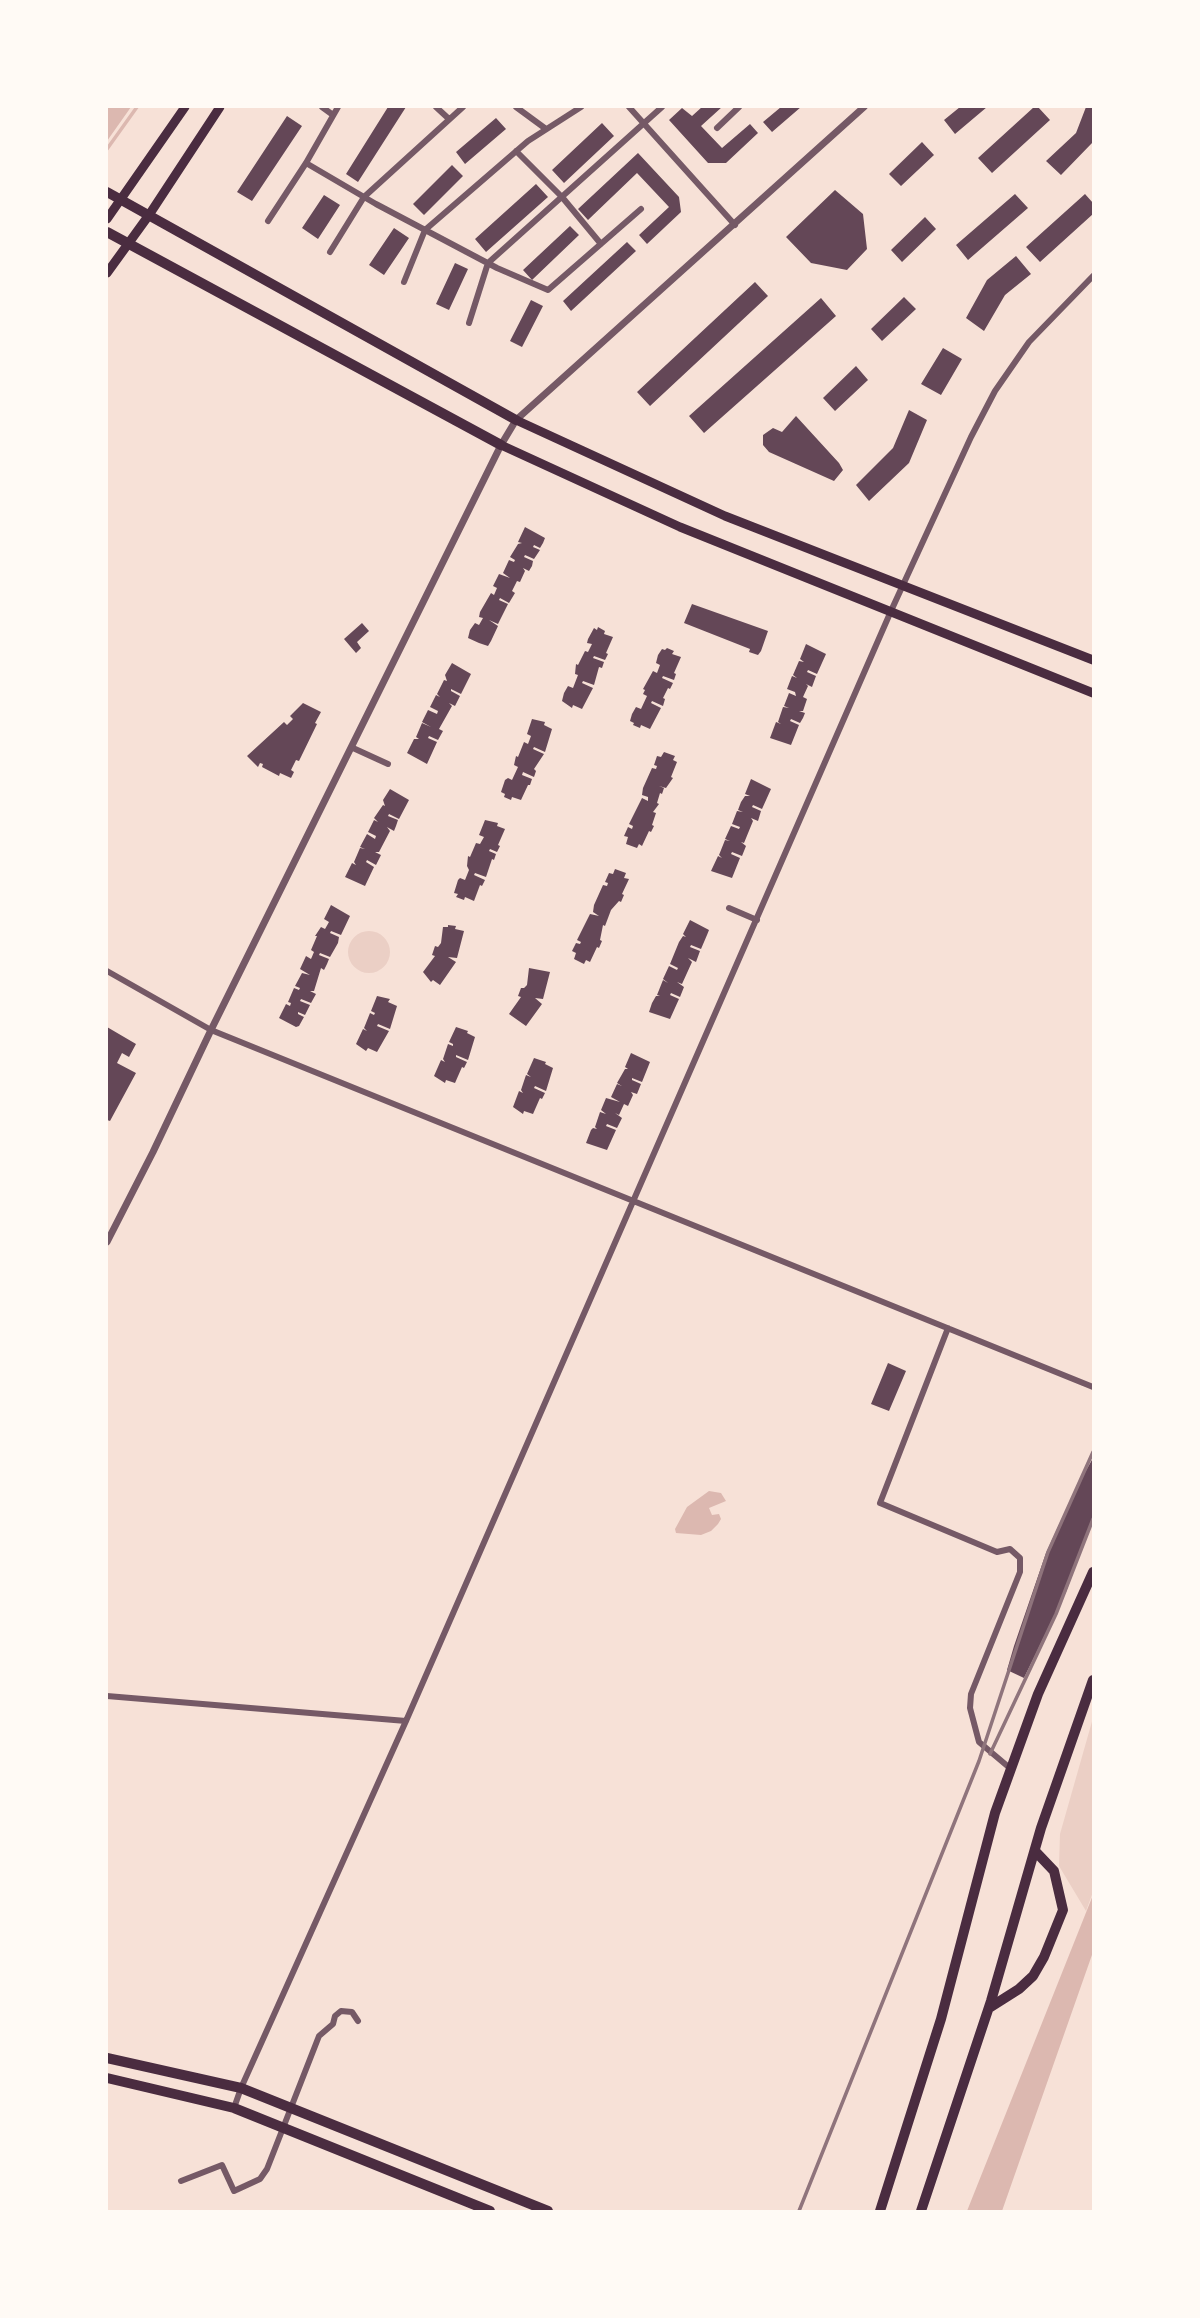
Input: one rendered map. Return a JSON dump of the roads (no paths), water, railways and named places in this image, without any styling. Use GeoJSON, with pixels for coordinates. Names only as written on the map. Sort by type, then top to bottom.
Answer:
{"type":"FeatureCollection","features":[{"type":"Feature","properties":{"kind":"main road"},"geometry":{"type":"LineString","coordinates":[[107,219],[185,107]]}},
{"type":"Feature","properties":{"kind":"main road"},"geometry":{"type":"LineString","coordinates":[[107,272],[149,215],[220,107]]}},
{"type":"Feature","properties":{"kind":"main road"},"geometry":{"type":"LineString","coordinates":[[107,192],[516,420],[725,516],[1093,660]]}},
{"type":"Feature","properties":{"kind":"main road"},"geometry":{"type":"LineString","coordinates":[[107,232],[501,445],[680,527],[1093,693]]}},
{"type":"Feature","properties":{"kind":"main road"},"geometry":{"type":"LineString","coordinates":[[880,2211],[941,2019],[995,1813],[1038,1694],[1093,1572]]}},
{"type":"Feature","properties":{"kind":"main road"},"geometry":{"type":"LineString","coordinates":[[921,2211],[989,2008],[1035,1851],[1093,1680]]}},
{"type":"Feature","properties":{"kind":"main road"},"geometry":{"type":"LineString","coordinates":[[989,2008],[1019,1989],[1033,1976],[1041,1964],[1063,1910],[1054,1871],[1035,1851]]}},
{"type":"Feature","properties":{"kind":"main road"},"geometry":{"type":"LineString","coordinates":[[107,2058],[241,2088],[548,2211]]}},
{"type":"Feature","properties":{"kind":"main road"},"geometry":{"type":"LineString","coordinates":[[107,2078],[234,2108],[490,2211]]}},
{"type":"Feature","properties":{"kind":"street"},"geometry":{"type":"LineString","coordinates":[[322,107],[333,115]]}},
{"type":"Feature","properties":{"kind":"street"},"geometry":{"type":"LineString","coordinates":[[268,221],[338,107]]}},
{"type":"Feature","properties":{"kind":"street"},"geometry":{"type":"LineString","coordinates":[[436,107],[449,119]]}},
{"type":"Feature","properties":{"kind":"street"},"geometry":{"type":"LineString","coordinates":[[330,252],[364,197],[463,107]]}},
{"type":"Feature","properties":{"kind":"street"},"geometry":{"type":"LineString","coordinates":[[516,107],[546,129]]}},
{"type":"Feature","properties":{"kind":"street"},"geometry":{"type":"LineString","coordinates":[[404,282],[425,230],[516,151],[581,107]]}},
{"type":"Feature","properties":{"kind":"street"},"geometry":{"type":"LineString","coordinates":[[629,107],[735,225]]}},
{"type":"Feature","properties":{"kind":"street"},"geometry":{"type":"LineString","coordinates":[[469,323],[488,263],[662,107]]}},
{"type":"Feature","properties":{"kind":"street"},"geometry":{"type":"LineString","coordinates":[[717,128],[739,107]]}},
{"type":"Feature","properties":{"kind":"street"},"geometry":{"type":"LineString","coordinates":[[107,1242],[501,445],[516,420],[864,107]]}},
{"type":"Feature","properties":{"kind":"street"},"geometry":{"type":"LineString","coordinates":[[516,151],[562,197],[601,244]]}},
{"type":"Feature","properties":{"kind":"street"},"geometry":{"type":"LineString","coordinates":[[306,163],[425,230],[548,290],[642,209]]}},
{"type":"Feature","properties":{"kind":"street"},"geometry":{"type":"LineString","coordinates":[[234,2108],[891,611],[971,437],[995,391],[1029,342],[1093,276]]}},
{"type":"Feature","properties":{"kind":"street"},"geometry":{"type":"LineString","coordinates":[[353,748],[388,764]]}},
{"type":"Feature","properties":{"kind":"street"},"geometry":{"type":"LineString","coordinates":[[729,908],[757,920]]}},
{"type":"Feature","properties":{"kind":"street"},"geometry":{"type":"LineString","coordinates":[[107,971],[211,1030],[1093,1387]]}},
{"type":"Feature","properties":{"kind":"street"},"geometry":{"type":"LineString","coordinates":[[948,1328],[880,1503],[996,1552],[1006,1549],[1014,1551],[1020,1558],[1020,1572],[971,1694],[970,1708],[979,1742],[1011,1769]]}},
{"type":"Feature","properties":{"kind":"street"},"geometry":{"type":"LineString","coordinates":[[107,1696],[406,1721]]}},
{"type":"Feature","properties":{"kind":"street"},"geometry":{"type":"LineString","coordinates":[[181,2181],[222,2165],[234,2191],[260,2179],[267,2169],[319,2036],[333,2024],[335,2016],[341,2011],[352,2012],[358,2021]]}},
{"type":"Feature","properties":{"kind":"waterway"},"geometry":{"type":"LineString","coordinates":[[107,149],[137,107]]}},
{"type":"Feature","properties":{"kind":"railway"},"geometry":{"type":"LineString","coordinates":[[799,2211],[979,1761],[1048,1552],[1093,1452]]}},
{"type":"Feature","properties":{"kind":"railway"},"geometry":{"type":"LineString","coordinates":[[990,1754],[1056,1614],[1093,1519]]}}]}
